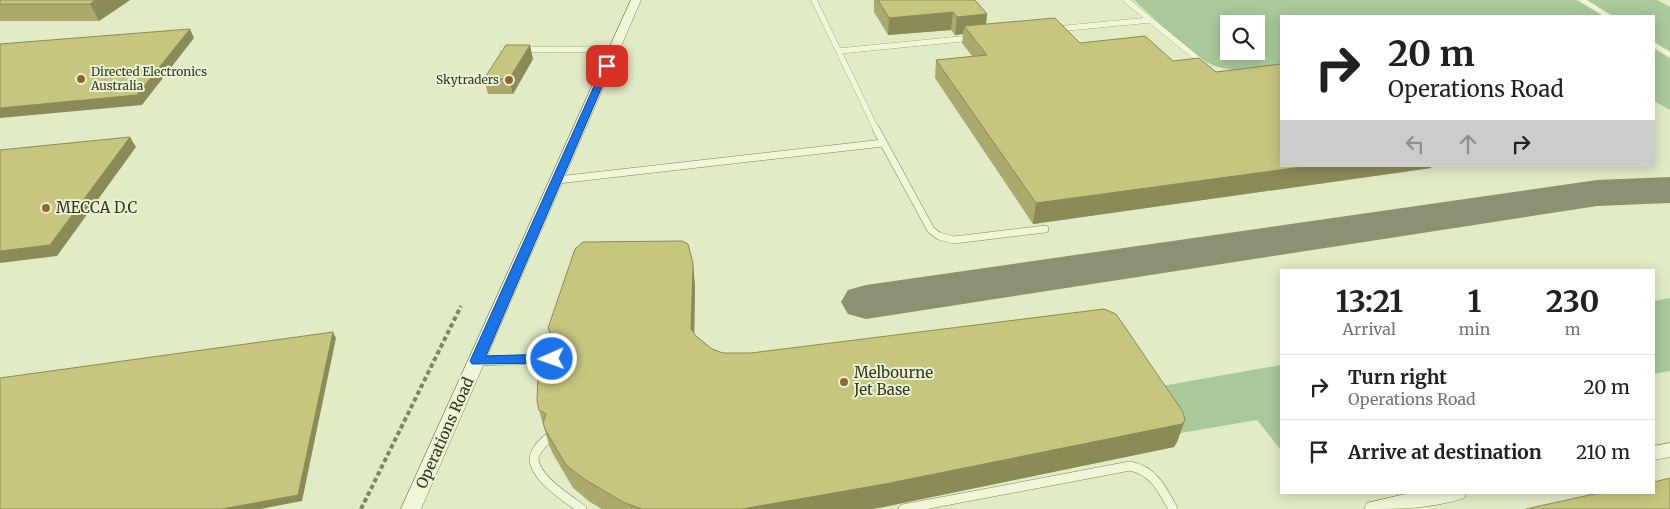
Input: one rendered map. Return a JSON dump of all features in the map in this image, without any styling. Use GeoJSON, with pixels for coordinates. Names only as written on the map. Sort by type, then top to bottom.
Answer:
{"type":"FeatureCollection","features":[{"type":"Feature","properties":{"kind":"street","name":"Operations Road"},"geometry":{"type":"LineString","coordinates":[[411,509],[636,0]]}},
{"type":"Feature","properties":{"kind":"street"},"geometry":{"type":"LineString","coordinates":[[1655,453],[1670,450]]}},
{"type":"Feature","properties":{"kind":"street"},"geometry":{"type":"LineString","coordinates":[[1374,509],[1447,494]]}},
{"type":"Feature","properties":{"kind":"lane"},"geometry":{"type":"LineString","coordinates":[[814,0],[883,142],[926,224],[931,230],[939,236],[954,240],[1045,229]]}},
{"type":"Feature","properties":{"kind":"lane"},"geometry":{"type":"LineString","coordinates":[[1126,0],[1210,69]]}},
{"type":"Feature","properties":{"kind":"lane"},"geometry":{"type":"LineString","coordinates":[[1582,0],[1606,15]]}},
{"type":"Feature","properties":{"kind":"lane"},"geometry":{"type":"LineString","coordinates":[[1053,30],[1150,20]]}},
{"type":"Feature","properties":{"kind":"lane"},"geometry":{"type":"LineString","coordinates":[[839,51],[975,38]]}},
{"type":"Feature","properties":{"kind":"lane"},"geometry":{"type":"LineString","coordinates":[[1655,46],[1670,55]]}},
{"type":"Feature","properties":{"kind":"lane"},"geometry":{"type":"LineString","coordinates":[[502,49],[614,50]]}},
{"type":"Feature","properties":{"kind":"lane"},"geometry":{"type":"LineString","coordinates":[[558,180],[883,142]]}},
{"type":"Feature","properties":{"kind":"lane"},"geometry":{"type":"LineString","coordinates":[[477,361],[552,359]]}},
{"type":"Feature","properties":{"kind":"lane"},"geometry":{"type":"LineString","coordinates":[[547,439],[538,446],[534,454],[534,466],[543,477],[582,509]]}},
{"type":"Feature","properties":{"kind":"lane"},"geometry":{"type":"LineString","coordinates":[[903,509],[1130,466],[1145,469],[1152,475],[1174,509]]}},
{"type":"Feature","properties":{"kind":"path"},"geometry":{"type":"LineString","coordinates":[[362,509],[461,306]]}},
{"type":"Feature","properties":{"kind":"green space"},"geometry":{"type":"Polygon","coordinates":[[[1134,0],[1576,0],[1600,15],[1280,15],[1280,68],[1240,70],[1223,68],[1207,62],[1134,0]]]}},
{"type":"Feature","properties":{"kind":"green space"},"geometry":{"type":"Polygon","coordinates":[[[1588,0],[1657,0],[1670,7],[1670,51],[1655,42],[1655,15],[1612,15],[1588,0]]]}},
{"type":"Feature","properties":{"kind":"green space"},"geometry":{"type":"Polygon","coordinates":[[[1655,50],[1670,59],[1670,110],[1655,102],[1655,50]]]}},
{"type":"Feature","properties":{"kind":"green space"},"geometry":{"type":"Polygon","coordinates":[[[1670,298],[1670,371],[1655,374],[1655,301],[1670,298]]]}},
{"type":"Feature","properties":{"kind":"green space"},"geometry":{"type":"Polygon","coordinates":[[[1280,365],[1280,449],[1257,420],[1175,434],[1145,389],[1280,365]]]}},
{"type":"Feature","properties":{"kind":"building"},"geometry":{"type":"Polygon","coordinates":[[[0,0],[95,0],[90,4],[0,4],[0,0]]]}},
{"type":"Feature","properties":{"kind":"building"},"geometry":{"type":"Polygon","coordinates":[[[878,0],[975,0],[987,14],[957,17],[953,12],[889,18],[878,0]]]}},
{"type":"Feature","properties":{"kind":"building"},"geometry":{"type":"Polygon","coordinates":[[[1055,18],[1080,43],[1145,36],[1173,61],[1199,58],[1216,72],[1280,64],[1280,167],[1302,167],[1036,203],[936,60],[987,55],[964,26],[1055,18]]]}},
{"type":"Feature","properties":{"kind":"building","name":"Directed Electronics Australia"},"geometry":{"type":"Polygon","coordinates":[[[190,29],[137,95],[0,108],[0,44],[190,29]]]}},
{"type":"Feature","properties":{"kind":"building"},"geometry":{"type":"Polygon","coordinates":[[[506,45],[530,45],[509,79],[484,79],[506,45]]]}},
{"type":"Feature","properties":{"kind":"building","name":"MECCA D.C"},"geometry":{"type":"Polygon","coordinates":[[[130,137],[50,245],[0,251],[0,150],[130,137]]]}},
{"type":"Feature","properties":{"kind":"building","name":"Melbourne Jet Base"},"geometry":{"type":"Polygon","coordinates":[[[682,241],[688,244],[693,263],[691,329],[696,336],[712,349],[723,353],[751,353],[1104,309],[1116,314],[1183,412],[1185,420],[1182,424],[885,484],[742,509],[642,509],[623,502],[584,479],[566,465],[546,431],[543,423],[546,414],[539,410],[537,401],[538,374],[545,343],[550,342],[552,337],[548,328],[575,249],[583,242],[682,241]]]}},
{"type":"Feature","properties":{"kind":"building"},"geometry":{"type":"Polygon","coordinates":[[[333,332],[298,495],[222,509],[0,509],[0,378],[333,332]]]}},
{"type":"Feature","properties":{"kind":"building"},"geometry":{"type":"Polygon","coordinates":[[[1670,478],[1670,509],[1526,509],[1594,494],[1655,494],[1655,482],[1670,478]]]}},
{"type":"Feature","properties":{"kind":"taxiway"},"geometry":{"type":"LineString","coordinates":[[866,302],[1597,193],[1670,190]]}},
{"type":"Feature","properties":{"kind":"place","name":"Directed Electronics Australia"},"geometry":{"type":"Point","coordinates":[81,79]}},
{"type":"Feature","properties":{"kind":"place","name":"Skytraders"},"geometry":{"type":"Point","coordinates":[509,80]}},
{"type":"Feature","properties":{"kind":"place","name":"MECCA D.C"},"geometry":{"type":"Point","coordinates":[46,208]}},
{"type":"Feature","properties":{"kind":"place","name":"Melbourne Jet Base"},"geometry":{"type":"Point","coordinates":[844,382]}},
{"type":"Feature","properties":{"kind":"route"},"geometry":{"type":"LineString","coordinates":[[552,359],[477,361],[607,66]]}}]}
